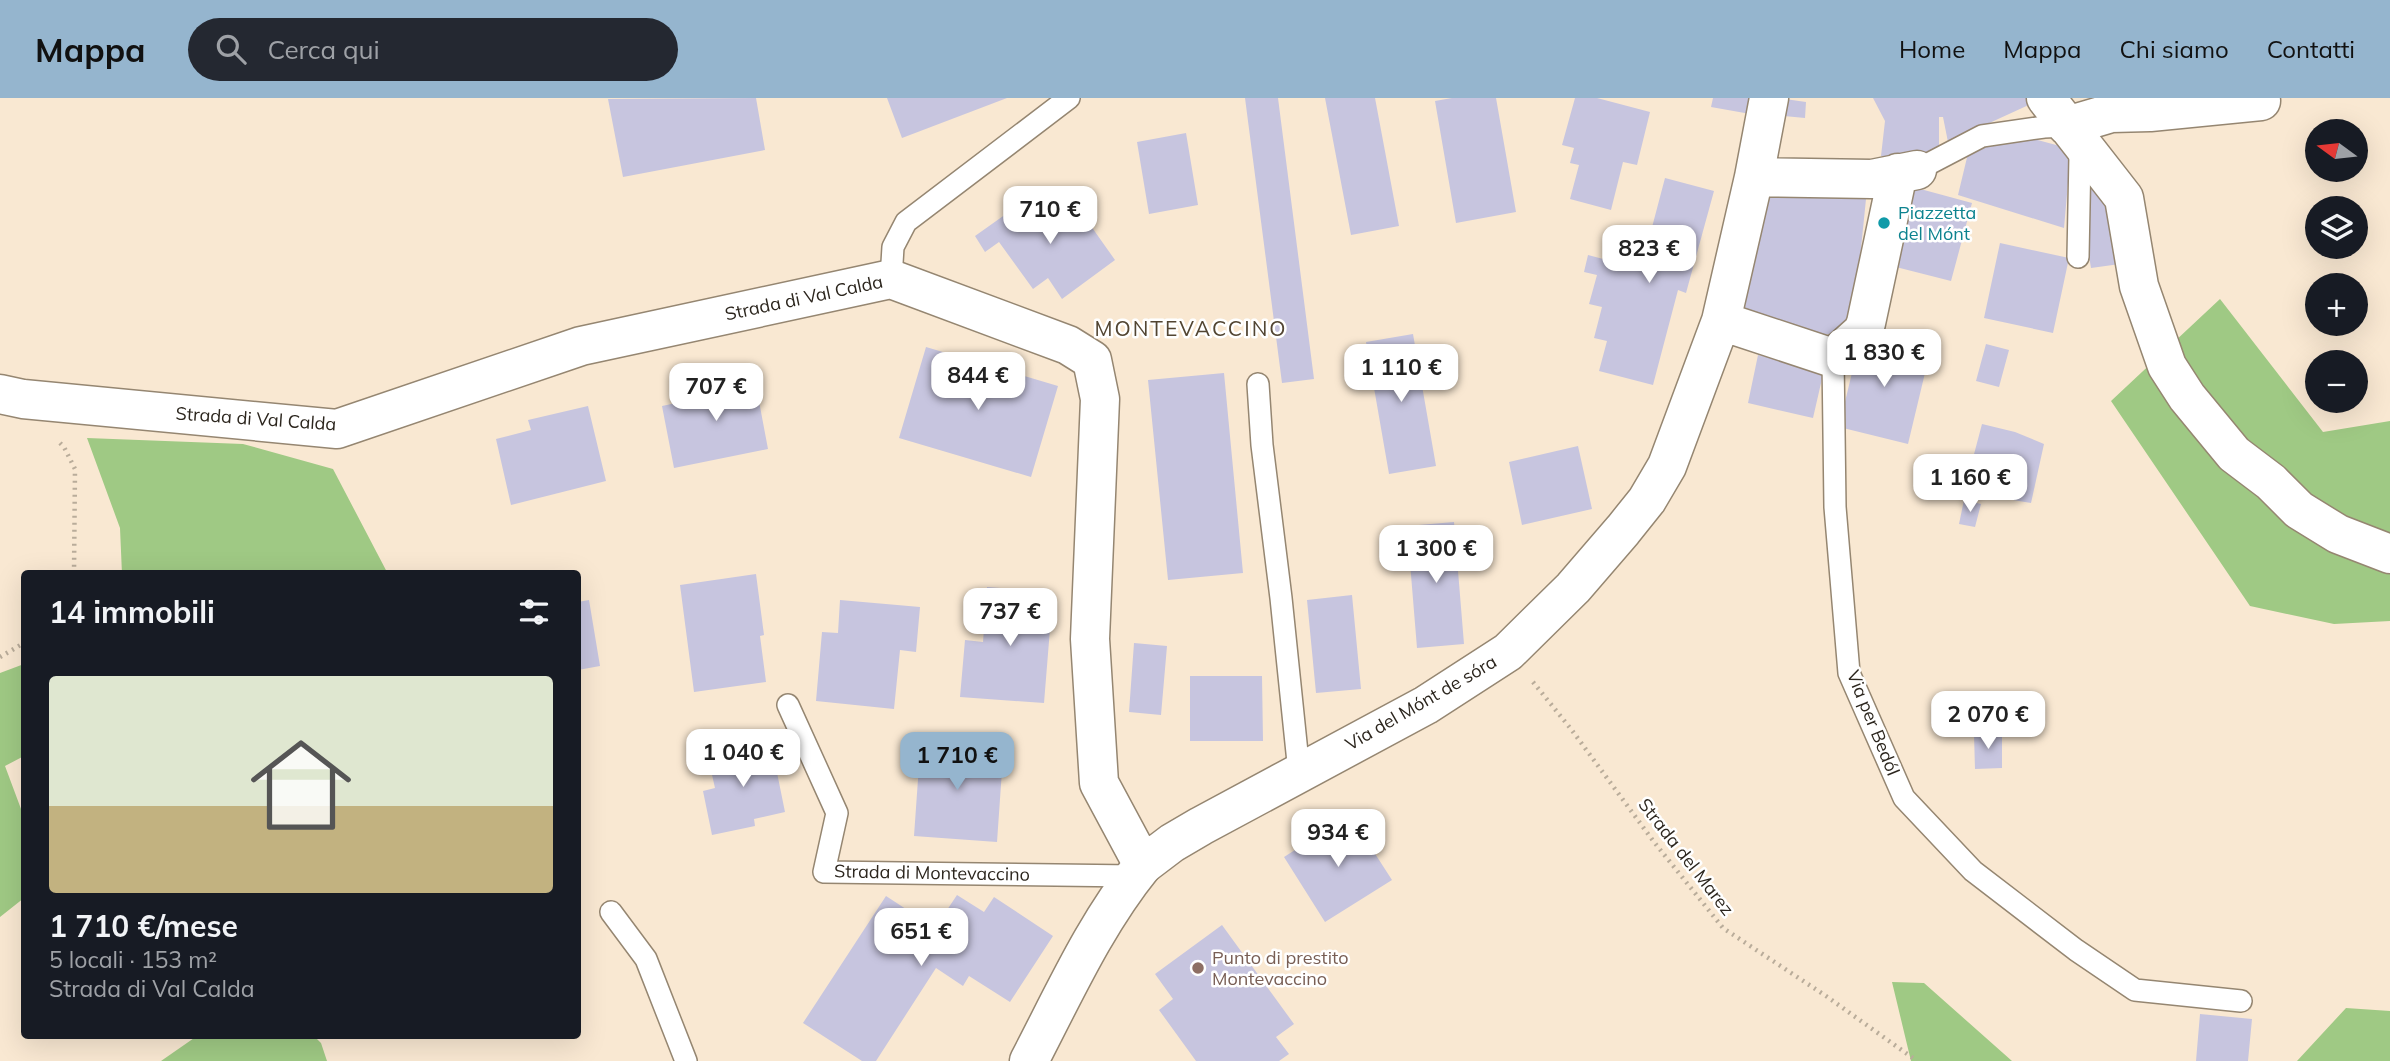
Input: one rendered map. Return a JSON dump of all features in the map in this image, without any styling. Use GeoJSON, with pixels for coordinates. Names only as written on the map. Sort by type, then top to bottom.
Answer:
{"type":"FeatureCollection","features":[{"type":"Feature","properties":{"kind":"street","name":"Via del Mónt de sóra"},"geometry":{"type":"LineString","coordinates":[[1139,870],[1172,843],[1426,705],[1508,652],[1573,588],[1623,530],[1647,500],[1667,466],[1721,321],[1769,98]]}},
{"type":"Feature","properties":{"kind":"street"},"geometry":{"type":"LineString","coordinates":[[2057,112],[2150,112],[2262,101]]}},
{"type":"Feature","properties":{"kind":"street"},"geometry":{"type":"LineString","coordinates":[[2057,112],[2124,198],[2139,286],[2167,366],[2188,397],[2234,454],[2271,482],[2298,510],[2338,534],[2390,554]]}},
{"type":"Feature","properties":{"kind":"street"},"geometry":{"type":"LineString","coordinates":[[1721,321],[1833,358],[1863,331],[1908,172],[1872,178],[1754,177]]}},
{"type":"Feature","properties":{"kind":"street","name":"Strada di Val Calda"},"geometry":{"type":"LineString","coordinates":[[0,394],[23,399],[337,429],[581,346],[891,279],[1068,345],[1092,360],[1100,399],[1090,639],[1099,783],[1139,870]]}},
{"type":"Feature","properties":{"kind":"street"},"geometry":{"type":"LineString","coordinates":[[1029,1061],[1094,937],[1139,870]]}},
{"type":"Feature","properties":{"kind":"lane","name":"Strada di Val Calda"},"geometry":{"type":"LineString","coordinates":[[891,279],[893,247],[905,222],[1069,98]]}},
{"type":"Feature","properties":{"kind":"lane"},"geometry":{"type":"LineString","coordinates":[[1908,172],[1982,136],[2044,127],[2057,112],[2081,155],[2078,257]]}},
{"type":"Feature","properties":{"kind":"lane","name":"Via per Bedól"},"geometry":{"type":"LineString","coordinates":[[1833,358],[1835,507],[1849,673],[1904,798],[1973,871],[2076,950],[2135,989],[2241,1001]]}},
{"type":"Feature","properties":{"kind":"lane"},"geometry":{"type":"LineString","coordinates":[[1258,383],[1262,445],[1299,772]]}},
{"type":"Feature","properties":{"kind":"lane","name":"Strada di Montevaccino"},"geometry":{"type":"LineString","coordinates":[[788,705],[837,813],[824,872],[1139,870]]}},
{"type":"Feature","properties":{"kind":"lane"},"geometry":{"type":"LineString","coordinates":[[611,912],[646,959],[686,1061]]}},
{"type":"Feature","properties":{"kind":"path"},"geometry":{"type":"LineString","coordinates":[[55,440],[64,447],[75,469],[74,570]]}},
{"type":"Feature","properties":{"kind":"path"},"geometry":{"type":"LineString","coordinates":[[0,657],[21,645]]}},
{"type":"Feature","properties":{"kind":"path","name":"Strada del Marez"},"geometry":{"type":"LineString","coordinates":[[1508,652],[1571,729],[1654,842],[1723,929],[1826,996],[1917,1061]]}},
{"type":"Feature","properties":{"kind":"green space"},"geometry":{"type":"Polygon","coordinates":[[[2220,299],[2305,409],[2305,413],[2308,413],[2323,432],[2390,421],[2390,621],[2334,624],[2250,606],[2111,401],[2220,299]]]}},
{"type":"Feature","properties":{"kind":"green space"},"geometry":{"type":"Polygon","coordinates":[[[87,438],[243,444],[333,469],[386,570],[122,570],[120,528],[87,438]]]}},
{"type":"Feature","properties":{"kind":"green space"},"geometry":{"type":"Polygon","coordinates":[[[21,665],[21,758],[5,766],[21,809],[21,900],[0,917],[0,673],[21,665]]]}},
{"type":"Feature","properties":{"kind":"green space"},"geometry":{"type":"Polygon","coordinates":[[[1892,982],[1924,983],[2012,1061],[1911,1061],[1892,982]]]}},
{"type":"Feature","properties":{"kind":"green space"},"geometry":{"type":"Polygon","coordinates":[[[2346,1008],[2390,1011],[2390,1061],[2297,1061],[2346,1008]]]}},
{"type":"Feature","properties":{"kind":"green space"},"geometry":{"type":"Polygon","coordinates":[[[193,1039],[317,1039],[327,1061],[161,1061],[193,1039]]]}},
{"type":"Feature","properties":{"kind":"building"},"geometry":{"type":"Polygon","coordinates":[[[756,98],[765,150],[623,177],[608,99],[756,98]]]}},
{"type":"Feature","properties":{"kind":"building"},"geometry":{"type":"Polygon","coordinates":[[[887,98],[1007,98],[902,138],[887,98]]]}},
{"type":"Feature","properties":{"kind":"building"},"geometry":{"type":"Polygon","coordinates":[[[1245,98],[1278,98],[1314,379],[1282,383],[1245,98]]]}},
{"type":"Feature","properties":{"kind":"building"},"geometry":{"type":"Polygon","coordinates":[[[1325,98],[1375,98],[1399,226],[1351,235],[1325,98]]]}},
{"type":"Feature","properties":{"kind":"building"},"geometry":{"type":"Polygon","coordinates":[[[1452,98],[1496,98],[1516,212],[1456,223],[1435,101],[1452,98]]]}},
{"type":"Feature","properties":{"kind":"building"},"geometry":{"type":"Polygon","coordinates":[[[1575,98],[1597,98],[1650,112],[1637,165],[1623,162],[1611,210],[1570,199],[1579,165],[1570,163],[1574,148],[1562,145],[1575,98]]]}},
{"type":"Feature","properties":{"kind":"building"},"geometry":{"type":"Polygon","coordinates":[[[1713,98],[1760,98],[1756,115],[1711,107],[1713,98]]]}},
{"type":"Feature","properties":{"kind":"building"},"geometry":{"type":"Polygon","coordinates":[[[1873,98],[2030,98],[2033,103],[1948,142],[1943,117],[1939,117],[1939,146],[1924,160],[1881,156],[1885,121],[1873,98]]]}},
{"type":"Feature","properties":{"kind":"building"},"geometry":{"type":"Polygon","coordinates":[[[1785,99],[1806,102],[1805,118],[1784,116],[1785,99]]]}},
{"type":"Feature","properties":{"kind":"building"},"geometry":{"type":"Polygon","coordinates":[[[1186,133],[1198,205],[1149,214],[1137,142],[1186,133]]]}},
{"type":"Feature","properties":{"kind":"building"},"geometry":{"type":"Polygon","coordinates":[[[2015,134],[2071,149],[2064,228],[1958,195],[1970,145],[2015,134]]]}},
{"type":"Feature","properties":{"kind":"building"},"geometry":{"type":"Polygon","coordinates":[[[1665,178],[1714,191],[1686,293],[1678,290],[1653,385],[1599,371],[1607,341],[1594,338],[1602,307],[1589,304],[1597,275],[1584,272],[1588,255],[1641,269],[1665,178]]]}},
{"type":"Feature","properties":{"kind":"building"},"geometry":{"type":"Polygon","coordinates":[[[2086,180],[2116,194],[2127,263],[2091,268],[2080,201],[2090,200],[2086,180]]]}},
{"type":"Feature","properties":{"kind":"building"},"geometry":{"type":"Polygon","coordinates":[[[1913,187],[1972,203],[1951,281],[1892,266],[1913,187]]]}},
{"type":"Feature","properties":{"kind":"building"},"geometry":{"type":"Polygon","coordinates":[[[1758,188],[1866,199],[1852,337],[1743,325],[1758,188]]]}},
{"type":"Feature","properties":{"kind":"building"},"geometry":{"type":"Polygon","coordinates":[[[1069,195],[1115,260],[1062,299],[1048,278],[1033,289],[999,242],[985,252],[975,236],[1020,204],[1033,221],[1069,195]]]}},
{"type":"Feature","properties":{"kind":"building"},"geometry":{"type":"Polygon","coordinates":[[[2000,243],[2069,258],[2053,333],[1984,318],[2000,243]]]}},
{"type":"Feature","properties":{"kind":"building"},"geometry":{"type":"Polygon","coordinates":[[[1413,334],[1436,466],[1389,474],[1366,342],[1413,334]]]}},
{"type":"Feature","properties":{"kind":"building"},"geometry":{"type":"Polygon","coordinates":[[[1861,335],[1930,352],[1908,444],[1839,427],[1861,335]]]}},
{"type":"Feature","properties":{"kind":"building"},"geometry":{"type":"Polygon","coordinates":[[[1986,344],[2009,350],[1999,387],[1976,381],[1986,344]]]}},
{"type":"Feature","properties":{"kind":"building"},"geometry":{"type":"Polygon","coordinates":[[[926,347],[1058,386],[1031,477],[899,438],[926,347]]]}},
{"type":"Feature","properties":{"kind":"building"},"geometry":{"type":"Polygon","coordinates":[[[1758,355],[1824,370],[1813,418],[1748,403],[1758,355]]]}},
{"type":"Feature","properties":{"kind":"building"},"geometry":{"type":"Polygon","coordinates":[[[1224,373],[1243,573],[1168,580],[1148,380],[1224,373]]]}},
{"type":"Feature","properties":{"kind":"building"},"geometry":{"type":"Polygon","coordinates":[[[754,375],[768,449],[674,468],[662,406],[704,397],[701,386],[754,375]]]}},
{"type":"Feature","properties":{"kind":"building"},"geometry":{"type":"Polygon","coordinates":[[[588,406],[606,481],[511,505],[496,439],[531,430],[528,420],[588,406]]]}},
{"type":"Feature","properties":{"kind":"building"},"geometry":{"type":"Polygon","coordinates":[[[1982,424],[2015,432],[2044,444],[2031,503],[1964,492],[1982,424]]]}},
{"type":"Feature","properties":{"kind":"building"},"geometry":{"type":"Polygon","coordinates":[[[1578,446],[1592,509],[1522,525],[1509,462],[1578,446]]]}},
{"type":"Feature","properties":{"kind":"building"},"geometry":{"type":"Polygon","coordinates":[[[1964,500],[1981,504],[1975,527],[1959,524],[1964,500]]]}},
{"type":"Feature","properties":{"kind":"building"},"geometry":{"type":"Polygon","coordinates":[[[1454,522],[1464,644],[1417,648],[1407,526],[1454,522]]]}},
{"type":"Feature","properties":{"kind":"building"},"geometry":{"type":"Polygon","coordinates":[[[756,574],[764,635],[760,636],[766,682],[694,692],[680,585],[756,574]]]}},
{"type":"Feature","properties":{"kind":"building"},"geometry":{"type":"Polygon","coordinates":[[[987,587],[1053,592],[1044,703],[960,697],[965,640],[983,642],[987,587]]]}},
{"type":"Feature","properties":{"kind":"building"},"geometry":{"type":"Polygon","coordinates":[[[1352,595],[1361,689],[1316,693],[1307,600],[1352,595]]]}},
{"type":"Feature","properties":{"kind":"building"},"geometry":{"type":"Polygon","coordinates":[[[589,600],[600,666],[581,669],[581,601],[589,600]]]}},
{"type":"Feature","properties":{"kind":"building"},"geometry":{"type":"Polygon","coordinates":[[[840,600],[920,607],[916,652],[900,650],[894,709],[816,701],[822,632],[838,633],[840,600]]]}},
{"type":"Feature","properties":{"kind":"building"},"geometry":{"type":"Polygon","coordinates":[[[1134,643],[1167,646],[1161,715],[1129,712],[1134,643]]]}},
{"type":"Feature","properties":{"kind":"building"},"geometry":{"type":"Polygon","coordinates":[[[1190,676],[1262,676],[1263,741],[1190,741],[1190,676]]]}},
{"type":"Feature","properties":{"kind":"building"},"geometry":{"type":"Polygon","coordinates":[[[1974,734],[2002,734],[2002,768],[1975,769],[1974,734]]]}},
{"type":"Feature","properties":{"kind":"building"},"geometry":{"type":"Polygon","coordinates":[[[921,737],[964,740],[963,753],[1003,756],[997,842],[914,836],[921,737]]]}},
{"type":"Feature","properties":{"kind":"building"},"geometry":{"type":"Polygon","coordinates":[[[771,743],[785,812],[754,819],[755,826],[712,835],[703,791],[715,788],[708,757],[771,743]]]}},
{"type":"Feature","properties":{"kind":"building"},"geometry":{"type":"Polygon","coordinates":[[[1350,815],[1392,880],[1325,922],[1284,857],[1350,815]]]}},
{"type":"Feature","properties":{"kind":"building"},"geometry":{"type":"Polygon","coordinates":[[[957,895],[984,912],[994,897],[1053,936],[1010,1002],[969,976],[963,986],[936,968],[876,1061],[862,1061],[803,1023],[886,896],[935,928],[957,895]]]}},
{"type":"Feature","properties":{"kind":"building"},"geometry":{"type":"Polygon","coordinates":[[[1222,925],[1294,1024],[1276,1037],[1289,1054],[1279,1061],[1196,1061],[1159,1010],[1173,999],[1155,974],[1222,925]]]}},
{"type":"Feature","properties":{"kind":"building"},"geometry":{"type":"Polygon","coordinates":[[[2200,1014],[2252,1019],[2248,1061],[2196,1061],[2200,1014]]]}},
{"type":"Feature","properties":{"kind":"place","name":"Piazzetta del Mónt"},"geometry":{"type":"Point","coordinates":[1884,223]}},
{"type":"Feature","properties":{"kind":"place","name":"Punto di prestito Montevaccino"},"geometry":{"type":"Point","coordinates":[1198,968]}},
{"type":"Feature","properties":{"kind":"district","name":"MONTEVACCINO"},"geometry":{"type":"Point","coordinates":[1191,329]}}]}
